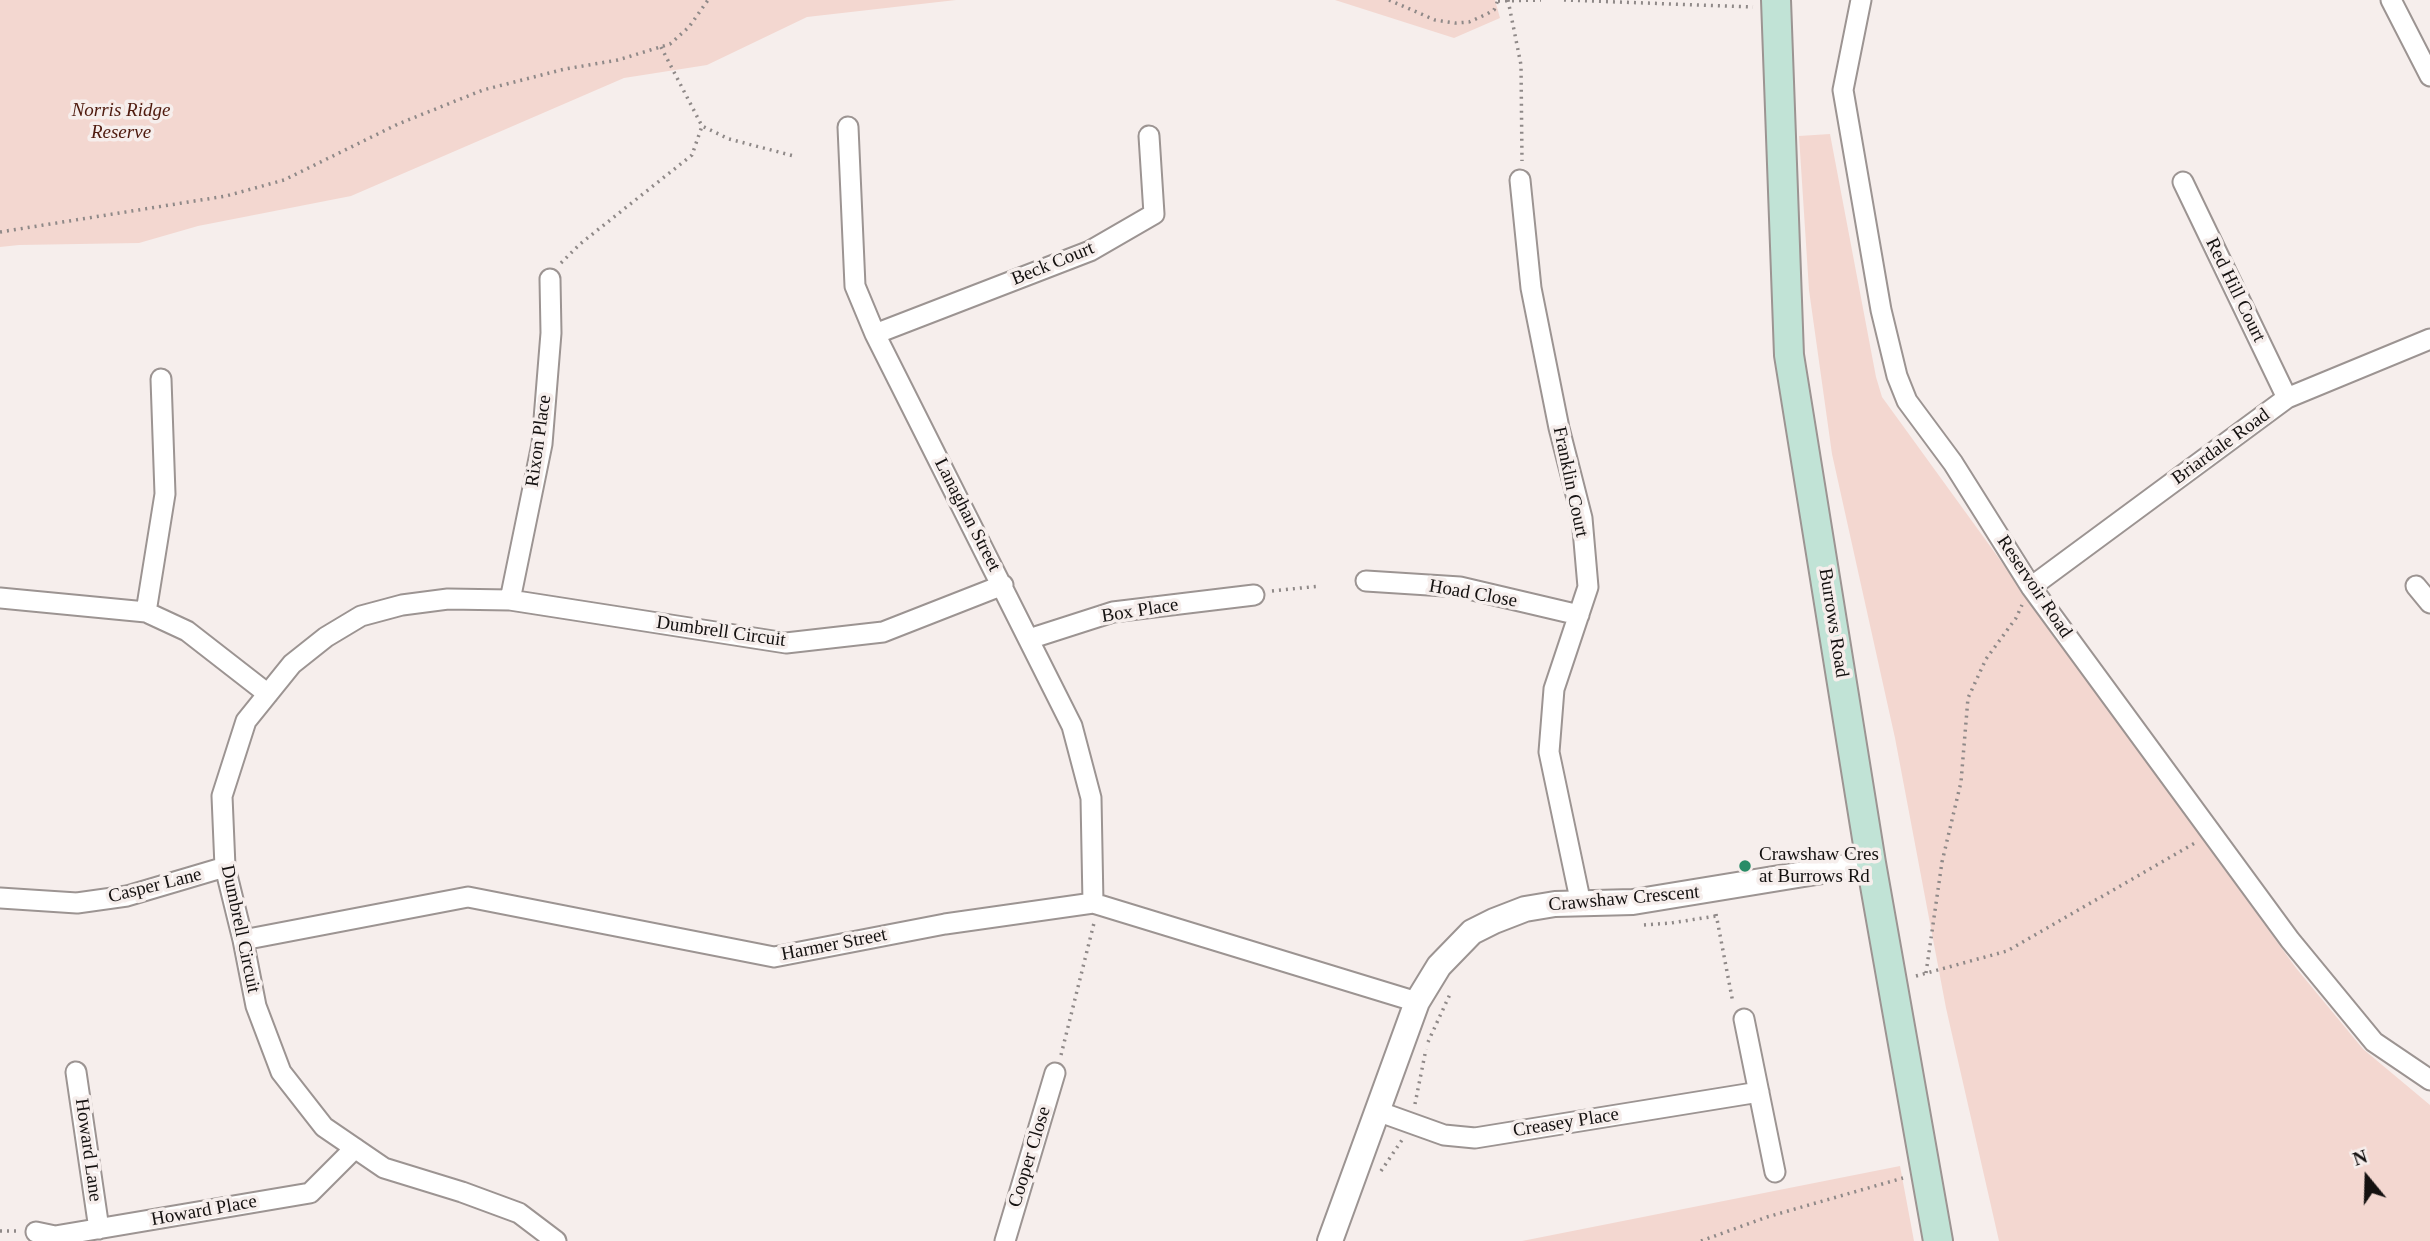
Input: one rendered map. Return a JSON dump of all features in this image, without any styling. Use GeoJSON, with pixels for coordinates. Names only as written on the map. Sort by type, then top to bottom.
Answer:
{"type":"FeatureCollection","features":[{"type":"Feature","properties":{"kind":"main road","name":"Burrows Road"},"geometry":{"type":"LineString","coordinates":[[1776,4],[1790,355],[1871,863],[1938,1241]]}},
{"type":"Feature","properties":{"kind":"street","name":"Reservoir Road"},"geometry":{"type":"LineString","coordinates":[[1861,0],[1843,90],[1881,310],[1906,401],[1953,464],[2031,587],[2290,940],[2374,1042],[2430,1080]]}},
{"type":"Feature","properties":{"kind":"street"},"geometry":{"type":"LineString","coordinates":[[2391,0],[2430,76]]}},
{"type":"Feature","properties":{"kind":"street","name":"Lanaghan Street"},"geometry":{"type":"LineString","coordinates":[[848,127],[855,286],[875,334],[1072,726],[1091,799],[1094,911]]}},
{"type":"Feature","properties":{"kind":"street","name":"Beck Court"},"geometry":{"type":"LineString","coordinates":[[875,334],[1090,251],[1154,214],[1149,136]]}},
{"type":"Feature","properties":{"kind":"street","name":"Franklin Court"},"geometry":{"type":"LineString","coordinates":[[1520,180],[1531,288],[1559,428],[1582,518],[1588,587],[1554,690],[1549,752],[1581,904]]}},
{"type":"Feature","properties":{"kind":"street","name":"Red Hill Court"},"geometry":{"type":"LineString","coordinates":[[2183,183],[2287,398]]}},
{"type":"Feature","properties":{"kind":"street","name":"Rixon Place"},"geometry":{"type":"LineString","coordinates":[[510,600],[542,444],[551,333],[550,279]]}},
{"type":"Feature","properties":{"kind":"street","name":"Briardale Road"},"geometry":{"type":"LineString","coordinates":[[2031,587],[2287,398],[2430,339]]}},
{"type":"Feature","properties":{"kind":"street"},"geometry":{"type":"LineString","coordinates":[[146,612],[164,494],[160,379]]}},
{"type":"Feature","properties":{"kind":"street","name":"Hoad Close"},"geometry":{"type":"LineString","coordinates":[[1366,581],[1460,587],[1579,615]]}},
{"type":"Feature","properties":{"kind":"street","name":"Dumbrell Circuit"},"geometry":{"type":"LineString","coordinates":[[556,1241],[519,1213],[384,1168],[324,1127],[281,1072],[256,1006],[225,867],[222,796],[246,721],[292,664],[326,637],[361,617],[402,605],[448,599],[510,600],[786,643],[883,632],[1003,585]]}},
{"type":"Feature","properties":{"kind":"street"},"geometry":{"type":"LineString","coordinates":[[2416,586],[2430,603]]}},
{"type":"Feature","properties":{"kind":"street","name":"Box Place"},"geometry":{"type":"LineString","coordinates":[[1029,639],[1113,612],[1259,593]]}},
{"type":"Feature","properties":{"kind":"street"},"geometry":{"type":"LineString","coordinates":[[0,598],[146,612],[187,631],[268,694]]}},
{"type":"Feature","properties":{"kind":"street","name":"Crawshaw Crescent"},"geometry":{"type":"LineString","coordinates":[[1330,1241],[1417,1002],[1439,966],[1472,932],[1494,920],[1525,909],[1555,904],[1633,902],[1871,863]]}},
{"type":"Feature","properties":{"kind":"street","name":"Casper Lane"},"geometry":{"type":"LineString","coordinates":[[0,898],[77,903],[127,896],[225,867]]}},
{"type":"Feature","properties":{"kind":"street","name":"Harmer Street"},"geometry":{"type":"LineString","coordinates":[[243,940],[468,897],[774,957],[945,924],[1094,911],[1417,1002]]}},
{"type":"Feature","properties":{"kind":"street"},"geometry":{"type":"LineString","coordinates":[[1739,1012],[1775,1172]]}},
{"type":"Feature","properties":{"kind":"street","name":"Cooper Close"},"geometry":{"type":"LineString","coordinates":[[1006,1241],[1058,1065]]}},
{"type":"Feature","properties":{"kind":"street","name":"Howard Lane"},"geometry":{"type":"LineString","coordinates":[[76,1072],[99,1229]]}},
{"type":"Feature","properties":{"kind":"street","name":"Creasey Place"},"geometry":{"type":"LineString","coordinates":[[1377,1111],[1444,1135],[1475,1138],[1759,1092]]}},
{"type":"Feature","properties":{"kind":"street","name":"Howard Place"},"geometry":{"type":"LineString","coordinates":[[36,1232],[55,1236],[310,1193],[355,1149]]}},
{"type":"Feature","properties":{"kind":"path"},"geometry":{"type":"LineString","coordinates":[[0,232],[226,196],[284,180],[398,124],[483,90],[565,69],[618,60],[670,44],[688,27],[708,0]]}},
{"type":"Feature","properties":{"kind":"path"},"geometry":{"type":"LineString","coordinates":[[1389,0],[1435,20],[1455,23],[1469,22],[1487,14],[1494,10],[1498,0],[1541,0]]}},
{"type":"Feature","properties":{"kind":"path"},"geometry":{"type":"LineString","coordinates":[[1564,0],[1776,4]]}},
{"type":"Feature","properties":{"kind":"path"},"geometry":{"type":"LineString","coordinates":[[1508,1],[1521,65],[1523,152],[1520,180]]}},
{"type":"Feature","properties":{"kind":"path"},"geometry":{"type":"LineString","coordinates":[[661,47],[702,126],[729,139],[794,156]]}},
{"type":"Feature","properties":{"kind":"path"},"geometry":{"type":"LineString","coordinates":[[550,279],[562,261],[580,244],[692,155],[702,126]]}},
{"type":"Feature","properties":{"kind":"path"},"geometry":{"type":"LineString","coordinates":[[1259,593],[1320,586]]}},
{"type":"Feature","properties":{"kind":"path"},"geometry":{"type":"LineString","coordinates":[[1926,973],[1942,862],[1961,782],[1968,698],[1986,659],[2016,618],[2031,587]]}},
{"type":"Feature","properties":{"kind":"path"},"geometry":{"type":"LineString","coordinates":[[1915,976],[2007,951],[2212,834]]}},
{"type":"Feature","properties":{"kind":"path"},"geometry":{"type":"LineString","coordinates":[[1713,891],[1716,916],[1739,1012]]}},
{"type":"Feature","properties":{"kind":"path"},"geometry":{"type":"LineString","coordinates":[[1058,1065],[1094,911]]}},
{"type":"Feature","properties":{"kind":"path"},"geometry":{"type":"LineString","coordinates":[[1634,925],[1716,916]]}},
{"type":"Feature","properties":{"kind":"path"},"geometry":{"type":"LineString","coordinates":[[1375,1180],[1406,1135],[1426,1047],[1453,989]]}},
{"type":"Feature","properties":{"kind":"path"},"geometry":{"type":"LineString","coordinates":[[1701,1241],[1767,1217],[1900,1178]]}},
{"type":"Feature","properties":{"kind":"green space","name":"Norris Ridge Reserve"},"geometry":{"type":"Polygon","coordinates":[[[0,0],[956,0],[807,17],[707,65],[624,78],[351,196],[198,226],[139,243],[0,247],[0,0]]]}},
{"type":"Feature","properties":{"kind":"green space"},"geometry":{"type":"Polygon","coordinates":[[[1335,0],[1495,0],[1500,18],[1454,38],[1335,0]]]}},
{"type":"Feature","properties":{"kind":"green space"},"geometry":{"type":"Polygon","coordinates":[[[1830,134],[1882,397],[2296,968],[2363,1049],[2430,1105],[2430,1241],[1999,1241],[1946,1008],[1895,738],[1832,454],[1809,290],[1799,136],[1830,134]]]}},
{"type":"Feature","properties":{"kind":"green space"},"geometry":{"type":"Polygon","coordinates":[[[1900,1166],[1914,1241],[1522,1241],[1900,1166]]]}},
{"type":"Feature","properties":{"kind":"place","name":"Crawshaw Cres at Burrows Rd"},"geometry":{"type":"Point","coordinates":[1745,866]}}]}
